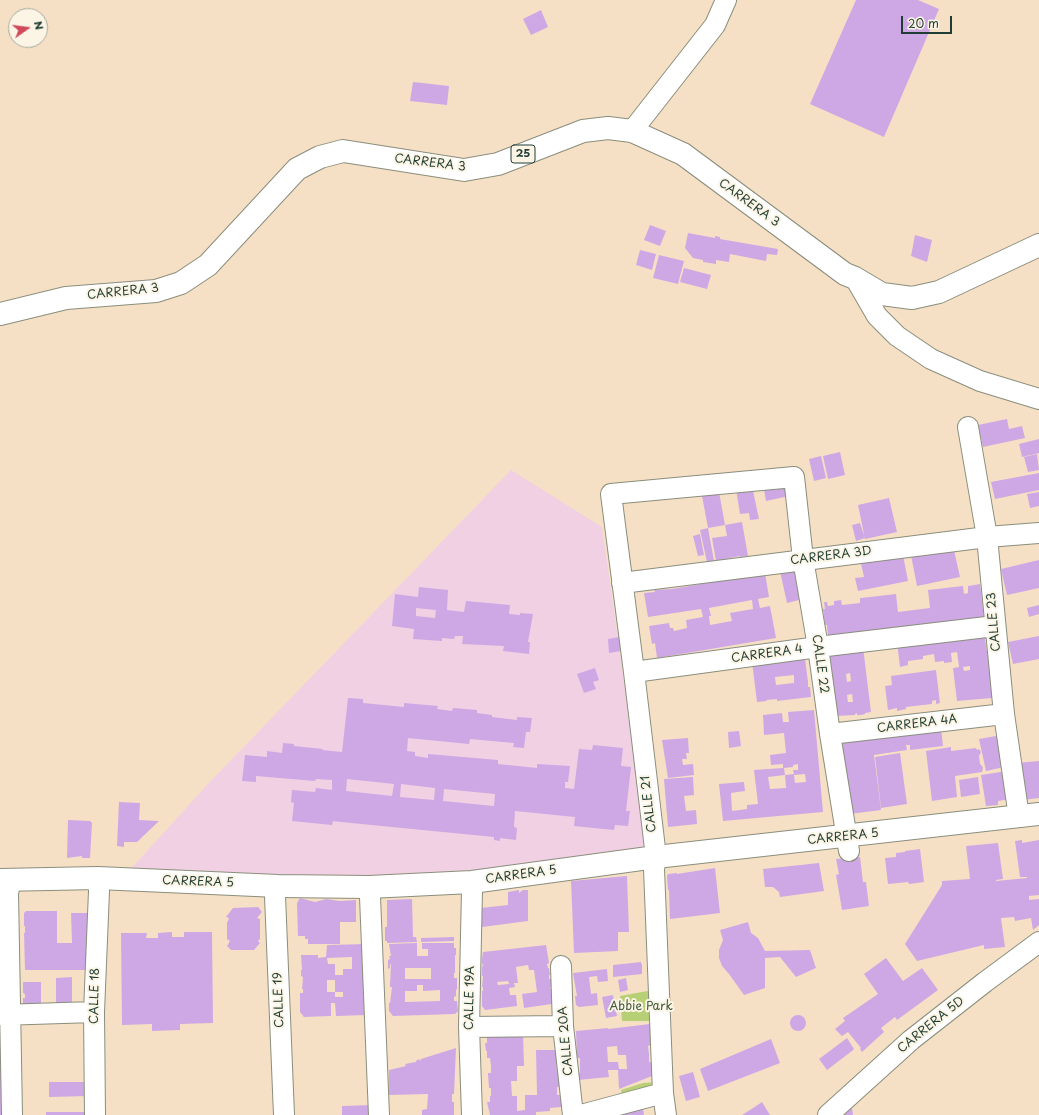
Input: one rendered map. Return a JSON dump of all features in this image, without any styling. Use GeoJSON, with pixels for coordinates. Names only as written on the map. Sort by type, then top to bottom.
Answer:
{"type":"FeatureCollection","features":[{"type":"Feature","properties":{"kind":"street"},"geometry":{"type":"LineString","coordinates":[[632,131],[716,25],[726,0]]}},
{"type":"Feature","properties":{"kind":"street","name":"CARRERA 3"},"geometry":{"type":"LineString","coordinates":[[0,314],[66,298],[156,291],[182,283],[208,265],[297,169],[320,157],[343,152],[464,170],[498,164],[583,131],[608,128],[632,131],[683,154],[845,274],[855,278],[882,294],[912,298],[939,292],[1039,245]]}},
{"type":"Feature","properties":{"kind":"street"},"geometry":{"type":"LineString","coordinates":[[855,278],[877,316],[897,336],[930,359],[980,381],[1039,399]]}},
{"type":"Feature","properties":{"kind":"street","name":"CALLE 23"},"geometry":{"type":"LineString","coordinates":[[968,427],[987,537],[1004,714],[1029,816]]}},
{"type":"Feature","properties":{"kind":"street","name":"CALLE 22"},"geometry":{"type":"LineString","coordinates":[[610,494],[794,477],[803,559],[848,843]]}},
{"type":"Feature","properties":{"kind":"street","name":"CALLE 21"},"geometry":{"type":"LineString","coordinates":[[610,494],[634,672],[654,863],[663,1093],[666,1115]]}},
{"type":"Feature","properties":{"kind":"street","name":"CARRERA 3D"},"geometry":{"type":"LineString","coordinates":[[622,583],[987,537],[1039,534]]}},
{"type":"Feature","properties":{"kind":"street","name":"CARRERA 4"},"geometry":{"type":"LineString","coordinates":[[634,672],[818,647],[995,626]]}},
{"type":"Feature","properties":{"kind":"street","name":"CARRERA 4A"},"geometry":{"type":"LineString","coordinates":[[830,734],[1004,714]]}},
{"type":"Feature","properties":{"kind":"street","name":"CARRERA 5"},"geometry":{"type":"LineString","coordinates":[[848,843],[1029,816]]}},
{"type":"Feature","properties":{"kind":"street","name":"CARRERA 5"},"geometry":{"type":"LineString","coordinates":[[5,886],[98,885],[277,891],[370,897],[472,886],[654,863],[848,843],[1039,827]]}},
{"type":"Feature","properties":{"kind":"street","name":"CALLE 18"},"geometry":{"type":"LineString","coordinates":[[95,1115],[94,1012],[98,885]]}},
{"type":"Feature","properties":{"kind":"street"},"geometry":{"type":"LineString","coordinates":[[5,886],[5,1015],[12,1115]]}},
{"type":"Feature","properties":{"kind":"street","name":"CARRERA 5"},"geometry":{"type":"LineString","coordinates":[[277,891],[369,887],[472,886]]}},
{"type":"Feature","properties":{"kind":"street","name":"CALLE 19A"},"geometry":{"type":"LineString","coordinates":[[472,886],[469,1027],[472,1115]]}},
{"type":"Feature","properties":{"kind":"street","name":"CALLE 19"},"geometry":{"type":"LineString","coordinates":[[277,891],[284,1115]]}},
{"type":"Feature","properties":{"kind":"street"},"geometry":{"type":"LineString","coordinates":[[370,897],[379,1115]]}},
{"type":"Feature","properties":{"kind":"street","name":"CARRERA 5D"},"geometry":{"type":"LineString","coordinates":[[828,1115],[912,1040],[985,982],[1039,942]]}},
{"type":"Feature","properties":{"kind":"street","name":"CALLE 20A"},"geometry":{"type":"LineString","coordinates":[[561,966],[563,1026],[573,1115]]}},
{"type":"Feature","properties":{"kind":"street"},"geometry":{"type":"LineString","coordinates":[[5,1015],[94,1012]]}},
{"type":"Feature","properties":{"kind":"street"},"geometry":{"type":"LineString","coordinates":[[469,1027],[563,1026]]}},
{"type":"Feature","properties":{"kind":"street"},"geometry":{"type":"LineString","coordinates":[[580,1115],[663,1093]]}},
{"type":"Feature","properties":{"kind":"shaded area"},"geometry":{"type":"Polygon","coordinates":[[[511,470],[602,527],[649,853],[470,874],[368,881],[128,872],[207,785],[511,470]]]}},
{"type":"Feature","properties":{"kind":"green space","name":"Abbie Park"},"geometry":{"type":"Polygon","coordinates":[[[653,990],[657,1021],[658,1091],[623,1101],[621,1090],[643,1083],[656,1082],[655,1021],[622,1021],[620,996],[653,990]]]}},
{"type":"Feature","properties":{"kind":"building"},"geometry":{"type":"Polygon","coordinates":[[[856,0],[918,0],[939,9],[884,137],[810,104],[856,0]]]}},
{"type":"Feature","properties":{"kind":"building"},"geometry":{"type":"Polygon","coordinates":[[[541,10],[548,27],[531,35],[523,19],[541,10]]]}},
{"type":"Feature","properties":{"kind":"building"},"geometry":{"type":"Polygon","coordinates":[[[413,82],[449,86],[447,105],[410,101],[413,82]]]}},
{"type":"Feature","properties":{"kind":"building"},"geometry":{"type":"Polygon","coordinates":[[[650,225],[666,231],[660,246],[644,240],[650,225]]]}},
{"type":"Feature","properties":{"kind":"building"},"geometry":{"type":"Polygon","coordinates":[[[688,233],[715,238],[715,236],[720,237],[720,239],[778,249],[777,255],[767,254],[766,261],[730,254],[729,262],[716,260],[716,264],[703,262],[703,260],[693,258],[685,248],[688,233]]]}},
{"type":"Feature","properties":{"kind":"building"},"geometry":{"type":"Polygon","coordinates":[[[915,235],[932,240],[927,262],[911,256],[915,235]]]}},
{"type":"Feature","properties":{"kind":"building"},"geometry":{"type":"Polygon","coordinates":[[[640,250],[656,254],[652,270],[636,265],[640,250]]]}},
{"type":"Feature","properties":{"kind":"building"},"geometry":{"type":"Polygon","coordinates":[[[659,255],[684,261],[678,284],[653,278],[659,255]]]}},
{"type":"Feature","properties":{"kind":"building"},"geometry":{"type":"Polygon","coordinates":[[[684,268],[711,275],[707,289],[680,282],[684,268]]]}},
{"type":"Feature","properties":{"kind":"building"},"geometry":{"type":"Polygon","coordinates":[[[1007,419],[1009,429],[1022,426],[1025,438],[983,447],[978,425],[1007,419]]]}},
{"type":"Feature","properties":{"kind":"building"},"geometry":{"type":"Polygon","coordinates":[[[1039,439],[1039,453],[1022,457],[1019,444],[1039,439]]]}},
{"type":"Feature","properties":{"kind":"building"},"geometry":{"type":"Polygon","coordinates":[[[840,452],[845,475],[828,479],[823,456],[840,452]]]}},
{"type":"Feature","properties":{"kind":"building"},"geometry":{"type":"Polygon","coordinates":[[[1037,454],[1039,470],[1028,472],[1024,457],[1037,454]]]}},
{"type":"Feature","properties":{"kind":"building"},"geometry":{"type":"Polygon","coordinates":[[[821,456],[826,478],[814,481],[809,459],[821,456]]]}},
{"type":"Feature","properties":{"kind":"building"},"geometry":{"type":"Polygon","coordinates":[[[1039,473],[1039,490],[995,499],[991,482],[1039,473]]]}},
{"type":"Feature","properties":{"kind":"building"},"geometry":{"type":"Polygon","coordinates":[[[786,480],[789,496],[766,501],[763,484],[786,480]]]}},
{"type":"Feature","properties":{"kind":"building"},"geometry":{"type":"Polygon","coordinates":[[[752,486],[759,519],[750,520],[749,513],[740,514],[736,489],[752,486]]]}},
{"type":"Feature","properties":{"kind":"building"},"geometry":{"type":"Polygon","coordinates":[[[719,492],[725,525],[708,528],[702,496],[719,492]]]}},
{"type":"Feature","properties":{"kind":"building"},"geometry":{"type":"Polygon","coordinates":[[[1039,492],[1039,506],[1030,508],[1027,494],[1039,492]]]}},
{"type":"Feature","properties":{"kind":"building"},"geometry":{"type":"Polygon","coordinates":[[[889,498],[897,532],[865,539],[858,505],[889,498]]]}},
{"type":"Feature","properties":{"kind":"building"},"geometry":{"type":"Polygon","coordinates":[[[742,522],[748,556],[740,556],[716,561],[712,538],[727,536],[725,525],[742,522]]]}},
{"type":"Feature","properties":{"kind":"building"},"geometry":{"type":"Polygon","coordinates":[[[860,523],[865,538],[856,541],[852,525],[860,523]]]}},
{"type":"Feature","properties":{"kind":"building"},"geometry":{"type":"Polygon","coordinates":[[[708,528],[714,561],[707,562],[700,530],[708,528]]]}},
{"type":"Feature","properties":{"kind":"building"},"geometry":{"type":"Polygon","coordinates":[[[700,534],[704,555],[698,556],[693,536],[700,534]]]}},
{"type":"Feature","properties":{"kind":"building"},"geometry":{"type":"Polygon","coordinates":[[[952,541],[960,577],[917,586],[910,550],[952,541]]]}},
{"type":"Feature","properties":{"kind":"building"},"geometry":{"type":"Polygon","coordinates":[[[902,550],[908,581],[858,591],[855,578],[864,577],[860,559],[902,550]]]}},
{"type":"Feature","properties":{"kind":"building"},"geometry":{"type":"Polygon","coordinates":[[[1039,560],[1039,588],[1007,595],[1001,569],[1039,560]]]}},
{"type":"Feature","properties":{"kind":"building"},"geometry":{"type":"Polygon","coordinates":[[[797,567],[803,599],[787,603],[780,571],[797,567]]]}},
{"type":"Feature","properties":{"kind":"building"},"geometry":{"type":"Polygon","coordinates":[[[765,573],[769,597],[758,599],[760,608],[770,606],[776,638],[657,658],[655,643],[652,644],[649,626],[669,623],[670,628],[673,628],[674,631],[687,628],[686,620],[703,617],[701,609],[648,617],[644,593],[655,592],[654,590],[672,589],[765,573]],[[752,600],[709,608],[711,616],[709,616],[710,625],[732,621],[730,613],[753,609],[752,600]]]}},
{"type":"Feature","properties":{"kind":"building"},"geometry":{"type":"Polygon","coordinates":[[[980,584],[984,617],[890,628],[890,630],[881,631],[881,629],[838,635],[828,635],[827,625],[825,625],[823,609],[825,609],[824,602],[827,602],[828,606],[834,605],[834,601],[841,600],[842,605],[860,603],[860,598],[896,594],[898,612],[930,608],[928,590],[963,586],[964,594],[968,593],[968,586],[980,584]]]}},
{"type":"Feature","properties":{"kind":"building"},"geometry":{"type":"Polygon","coordinates":[[[419,587],[448,590],[447,610],[464,612],[466,601],[510,605],[509,614],[533,614],[528,642],[530,642],[529,654],[503,651],[504,646],[462,644],[463,636],[455,636],[454,639],[442,638],[442,641],[413,639],[414,629],[392,626],[395,594],[418,597],[419,587]],[[416,608],[416,616],[435,618],[436,610],[416,608]]]}},
{"type":"Feature","properties":{"kind":"building"},"geometry":{"type":"Polygon","coordinates":[[[1039,605],[1039,614],[1029,617],[1027,608],[1039,605]]]}},
{"type":"Feature","properties":{"kind":"building"},"geometry":{"type":"Polygon","coordinates":[[[984,633],[994,696],[992,696],[992,698],[957,701],[953,668],[959,667],[957,652],[951,653],[952,662],[935,662],[934,654],[923,656],[923,659],[908,661],[908,665],[900,667],[897,642],[984,633]],[[970,666],[963,667],[964,671],[970,670],[970,666]]]}},
{"type":"Feature","properties":{"kind":"building"},"geometry":{"type":"Polygon","coordinates":[[[1039,636],[1039,659],[1013,664],[1008,642],[1039,636]]]}},
{"type":"Feature","properties":{"kind":"building"},"geometry":{"type":"Polygon","coordinates":[[[619,637],[621,651],[609,653],[608,639],[619,637]]]}},
{"type":"Feature","properties":{"kind":"building"},"geometry":{"type":"Polygon","coordinates":[[[863,647],[871,712],[861,715],[857,715],[857,713],[855,715],[836,716],[835,696],[827,651],[863,647]],[[850,673],[846,674],[847,682],[851,681],[850,673]],[[852,694],[847,695],[848,702],[853,702],[852,694]]]}},
{"type":"Feature","properties":{"kind":"building"},"geometry":{"type":"Polygon","coordinates":[[[805,659],[808,687],[810,687],[811,697],[757,702],[752,662],[805,659]],[[794,675],[775,677],[776,685],[794,683],[794,675]]]}},
{"type":"Feature","properties":{"kind":"building"},"geometry":{"type":"Polygon","coordinates":[[[595,668],[599,680],[593,682],[596,689],[584,693],[577,674],[595,668]]]}},
{"type":"Feature","properties":{"kind":"building"},"geometry":{"type":"Polygon","coordinates":[[[936,670],[940,703],[936,704],[936,700],[932,701],[932,704],[906,707],[906,709],[897,711],[897,708],[888,710],[885,686],[892,685],[891,676],[936,670]]]}},
{"type":"Feature","properties":{"kind":"building"},"geometry":{"type":"Polygon","coordinates":[[[348,698],[363,699],[363,703],[404,707],[404,703],[438,706],[437,709],[452,711],[453,708],[477,710],[477,713],[492,715],[492,717],[517,720],[517,717],[532,718],[530,732],[526,732],[524,748],[513,747],[514,743],[470,739],[469,744],[408,738],[407,751],[415,752],[415,756],[428,758],[428,754],[498,760],[498,764],[537,768],[537,764],[570,766],[568,782],[565,782],[565,788],[574,789],[579,749],[592,750],[593,745],[623,748],[621,766],[631,767],[626,811],[630,811],[628,826],[615,825],[614,830],[574,826],[575,817],[515,811],[514,827],[517,828],[516,840],[500,838],[500,841],[494,840],[494,837],[333,821],[332,825],[292,821],[294,803],[291,802],[292,790],[315,792],[316,788],[332,790],[332,780],[316,779],[315,781],[256,776],[256,782],[242,781],[245,755],[267,757],[267,751],[282,753],[283,743],[294,744],[294,746],[342,752],[348,698]],[[347,779],[346,791],[392,796],[394,784],[347,779]],[[401,784],[400,797],[434,800],[435,788],[401,784]],[[444,789],[443,801],[494,806],[495,794],[444,789]]]}},
{"type":"Feature","properties":{"kind":"building"},"geometry":{"type":"Polygon","coordinates":[[[814,710],[823,812],[723,821],[719,784],[744,782],[745,791],[731,793],[732,811],[747,809],[747,805],[758,804],[754,770],[783,768],[783,764],[771,765],[770,755],[786,753],[784,733],[764,735],[763,715],[782,713],[783,722],[789,722],[788,712],[814,710]],[[798,764],[793,765],[793,767],[784,768],[785,775],[794,774],[793,770],[798,770],[798,764]],[[805,774],[794,775],[795,783],[806,782],[805,774]],[[785,775],[768,777],[770,789],[786,788],[785,775]]]}},
{"type":"Feature","properties":{"kind":"building"},"geometry":{"type":"Polygon","coordinates":[[[941,728],[943,746],[910,750],[910,745],[906,745],[907,750],[874,755],[881,810],[849,814],[840,740],[941,728]]]}},
{"type":"Feature","properties":{"kind":"building"},"geometry":{"type":"Polygon","coordinates":[[[739,731],[741,746],[729,748],[728,732],[739,731]]]}},
{"type":"Feature","properties":{"kind":"building"},"geometry":{"type":"Polygon","coordinates":[[[1002,735],[1009,766],[986,771],[979,739],[1002,735]]]}},
{"type":"Feature","properties":{"kind":"building"},"geometry":{"type":"Polygon","coordinates":[[[688,738],[689,753],[686,753],[687,759],[682,759],[683,765],[693,764],[694,775],[668,778],[662,740],[688,738]]]}},
{"type":"Feature","properties":{"kind":"building"},"geometry":{"type":"Polygon","coordinates":[[[951,747],[951,751],[976,748],[977,750],[979,749],[981,752],[979,756],[980,764],[983,768],[982,772],[955,776],[957,797],[932,801],[926,751],[951,747]]]}},
{"type":"Feature","properties":{"kind":"building"},"geometry":{"type":"Polygon","coordinates":[[[900,753],[907,804],[881,808],[875,757],[900,753]]]}},
{"type":"Feature","properties":{"kind":"building"},"geometry":{"type":"Polygon","coordinates":[[[1039,761],[1039,798],[1022,800],[1017,763],[1039,761]]]}},
{"type":"Feature","properties":{"kind":"building"},"geometry":{"type":"Polygon","coordinates":[[[1007,771],[1011,799],[998,801],[998,805],[986,806],[981,775],[1007,771]]]}},
{"type":"Feature","properties":{"kind":"building"},"geometry":{"type":"Polygon","coordinates":[[[693,777],[694,795],[684,796],[686,811],[696,810],[697,824],[668,827],[664,779],[693,777]]]}},
{"type":"Feature","properties":{"kind":"building"},"geometry":{"type":"Polygon","coordinates":[[[978,777],[980,794],[961,797],[959,780],[978,777]]]}},
{"type":"Feature","properties":{"kind":"building"},"geometry":{"type":"Polygon","coordinates":[[[119,802],[140,803],[139,820],[159,821],[137,842],[124,842],[124,847],[117,846],[119,802]]]}},
{"type":"Feature","properties":{"kind":"building"},"geometry":{"type":"Polygon","coordinates":[[[68,820],[90,821],[92,823],[90,858],[82,858],[82,856],[67,858],[68,820]]]}},
{"type":"Feature","properties":{"kind":"building"},"geometry":{"type":"Polygon","coordinates":[[[1022,840],[1022,843],[1039,840],[1039,895],[1029,896],[1029,900],[1039,899],[1039,925],[1033,930],[1031,918],[1015,921],[1014,917],[1001,918],[1005,947],[984,949],[984,945],[917,961],[905,944],[942,885],[942,881],[970,879],[966,846],[998,843],[1003,879],[996,881],[1027,878],[1020,877],[1015,841],[1022,840]]]}},
{"type":"Feature","properties":{"kind":"building"},"geometry":{"type":"Polygon","coordinates":[[[920,849],[924,882],[888,884],[885,858],[896,857],[896,853],[920,849]]]}},
{"type":"Feature","properties":{"kind":"building"},"geometry":{"type":"Polygon","coordinates":[[[860,857],[863,882],[866,882],[869,906],[842,910],[836,875],[839,874],[836,859],[860,857]]]}},
{"type":"Feature","properties":{"kind":"building"},"geometry":{"type":"Polygon","coordinates":[[[819,863],[824,891],[780,897],[779,892],[773,887],[765,887],[763,869],[819,863]]]}},
{"type":"Feature","properties":{"kind":"building"},"geometry":{"type":"Polygon","coordinates":[[[715,868],[720,913],[670,919],[668,874],[715,868]]]}},
{"type":"Feature","properties":{"kind":"building"},"geometry":{"type":"Polygon","coordinates":[[[627,876],[629,932],[618,932],[618,951],[574,953],[571,881],[627,876]]]}},
{"type":"Feature","properties":{"kind":"building"},"geometry":{"type":"Polygon","coordinates":[[[519,890],[519,893],[523,890],[528,890],[528,921],[482,927],[481,908],[508,905],[508,892],[519,890]]]}},
{"type":"Feature","properties":{"kind":"building"},"geometry":{"type":"Polygon","coordinates":[[[300,898],[315,902],[326,899],[340,901],[356,900],[356,922],[340,922],[340,944],[308,944],[308,939],[305,939],[305,936],[298,936],[297,903],[300,898]]]}},
{"type":"Feature","properties":{"kind":"building"},"geometry":{"type":"Polygon","coordinates":[[[412,899],[413,937],[416,937],[417,942],[387,943],[387,941],[385,941],[385,927],[387,927],[387,900],[412,899]]]}},
{"type":"Feature","properties":{"kind":"building"},"geometry":{"type":"Polygon","coordinates":[[[258,907],[262,912],[257,918],[260,919],[260,939],[258,941],[260,943],[254,950],[231,950],[227,946],[230,941],[227,939],[227,923],[229,918],[226,917],[233,908],[258,907]]]}},
{"type":"Feature","properties":{"kind":"building"},"geometry":{"type":"Polygon","coordinates":[[[26,911],[57,911],[57,943],[72,943],[71,913],[90,913],[88,970],[25,970],[24,913],[26,911]]]}},
{"type":"Feature","properties":{"kind":"building"},"geometry":{"type":"Polygon","coordinates":[[[748,922],[751,933],[758,938],[765,951],[810,950],[816,968],[796,977],[780,957],[765,958],[765,988],[744,995],[722,966],[719,958],[719,950],[723,940],[720,930],[748,922]]]}},
{"type":"Feature","properties":{"kind":"building"},"geometry":{"type":"Polygon","coordinates":[[[172,932],[172,937],[184,937],[184,932],[212,932],[213,1023],[180,1024],[180,1030],[152,1031],[152,1024],[122,1025],[121,933],[147,933],[146,938],[158,938],[158,933],[172,932]]]}},
{"type":"Feature","properties":{"kind":"building"},"geometry":{"type":"Polygon","coordinates":[[[454,937],[454,941],[421,942],[421,938],[454,937]]]}},
{"type":"Feature","properties":{"kind":"building"},"geometry":{"type":"Polygon","coordinates":[[[417,943],[417,956],[428,956],[428,949],[422,949],[422,943],[454,943],[456,955],[454,978],[457,978],[457,990],[456,989],[454,1001],[457,1001],[458,1011],[455,1014],[393,1016],[389,1011],[392,987],[390,987],[391,964],[390,968],[388,969],[388,960],[390,959],[389,956],[391,956],[389,944],[417,943]],[[405,968],[405,979],[431,979],[431,968],[405,968]],[[417,985],[417,991],[405,991],[405,1002],[440,1001],[440,990],[423,991],[423,985],[417,985]]]}},
{"type":"Feature","properties":{"kind":"building"},"geometry":{"type":"Polygon","coordinates":[[[368,944],[366,1015],[336,1016],[335,1003],[331,1003],[331,1016],[304,1017],[300,1012],[300,993],[303,993],[301,955],[318,955],[318,958],[326,957],[327,945],[368,944]],[[352,957],[327,958],[328,964],[335,964],[335,975],[343,975],[343,969],[352,969],[352,957]],[[327,980],[327,992],[335,992],[335,980],[327,980]],[[335,992],[335,997],[343,997],[343,992],[335,992]]]}},
{"type":"Feature","properties":{"kind":"building"},"geometry":{"type":"Polygon","coordinates":[[[546,945],[549,963],[547,964],[550,975],[549,979],[551,979],[552,987],[550,987],[551,990],[555,990],[552,1004],[524,1008],[522,994],[537,992],[534,970],[529,970],[528,965],[516,967],[518,983],[514,983],[515,987],[509,988],[510,995],[516,995],[517,1006],[485,1010],[482,1006],[483,952],[546,945]],[[508,981],[497,982],[498,985],[509,984],[508,981]]]}},
{"type":"Feature","properties":{"kind":"building"},"geometry":{"type":"Polygon","coordinates":[[[886,958],[903,981],[922,968],[938,990],[897,1020],[895,1017],[881,1028],[884,1032],[862,1052],[860,1049],[861,1048],[848,1032],[842,1036],[835,1029],[845,1021],[843,1018],[878,994],[864,974],[886,958]]]}},
{"type":"Feature","properties":{"kind":"building"},"geometry":{"type":"Polygon","coordinates":[[[641,962],[642,974],[613,977],[613,965],[641,962]]]}},
{"type":"Feature","properties":{"kind":"building"},"geometry":{"type":"Polygon","coordinates":[[[607,969],[608,981],[598,982],[597,976],[589,977],[591,994],[597,993],[598,1005],[579,1007],[576,1005],[575,996],[577,996],[573,973],[607,969]]]}},
{"type":"Feature","properties":{"kind":"building"},"geometry":{"type":"Polygon","coordinates":[[[72,977],[72,1009],[56,1009],[56,978],[72,977]]]}},
{"type":"Feature","properties":{"kind":"building"},"geometry":{"type":"Polygon","coordinates":[[[626,978],[628,990],[620,992],[618,980],[626,978]]]}},
{"type":"Feature","properties":{"kind":"building"},"geometry":{"type":"Polygon","coordinates":[[[23,982],[41,982],[41,1011],[23,1011],[23,998],[25,998],[25,994],[23,993],[23,982]]]}},
{"type":"Feature","properties":{"kind":"building"},"geometry":{"type":"Polygon","coordinates":[[[613,995],[617,1016],[606,1018],[602,997],[613,995]]]}},
{"type":"Feature","properties":{"kind":"building"},"geometry":{"type":"Polygon","coordinates":[[[798,1015],[805,1020],[806,1023],[801,1030],[798,1031],[791,1026],[790,1023],[795,1016],[798,1015]]]}},
{"type":"Feature","properties":{"kind":"building"},"geometry":{"type":"Polygon","coordinates":[[[650,1024],[652,1038],[650,1038],[651,1045],[648,1046],[649,1062],[652,1062],[652,1076],[619,1089],[618,1070],[608,1070],[609,1077],[578,1080],[578,1073],[580,1073],[580,1058],[577,1058],[576,1031],[650,1024]],[[617,1046],[607,1047],[608,1062],[618,1062],[619,1069],[627,1069],[626,1055],[618,1055],[617,1046]]]}},
{"type":"Feature","properties":{"kind":"building"},"geometry":{"type":"Polygon","coordinates":[[[523,1033],[524,1066],[517,1066],[517,1081],[511,1081],[512,1096],[517,1096],[517,1111],[525,1110],[525,1095],[537,1095],[536,1050],[559,1050],[559,1058],[556,1058],[560,1087],[557,1087],[557,1095],[561,1095],[561,1107],[550,1108],[550,1111],[536,1112],[536,1115],[490,1115],[487,1102],[490,1102],[491,1096],[488,1073],[491,1073],[491,1066],[490,1058],[487,1058],[486,1051],[485,1043],[487,1043],[487,1036],[523,1033]]]}},
{"type":"Feature","properties":{"kind":"building"},"geometry":{"type":"Polygon","coordinates":[[[847,1038],[854,1049],[827,1070],[819,1059],[847,1038]]]}},
{"type":"Feature","properties":{"kind":"building"},"geometry":{"type":"Polygon","coordinates":[[[771,1039],[780,1063],[708,1091],[700,1069],[771,1039]]]}},
{"type":"Feature","properties":{"kind":"building"},"geometry":{"type":"Polygon","coordinates":[[[1,1043],[2,1115],[0,1115],[1,1043]]]}},
{"type":"Feature","properties":{"kind":"building"},"geometry":{"type":"Polygon","coordinates":[[[456,1048],[454,1094],[452,1094],[452,1102],[454,1102],[454,1115],[422,1115],[422,1110],[427,1109],[428,1094],[389,1095],[389,1070],[406,1066],[405,1064],[416,1062],[419,1059],[420,1061],[421,1059],[456,1048]]]}},
{"type":"Feature","properties":{"kind":"building"},"geometry":{"type":"Polygon","coordinates":[[[693,1072],[700,1097],[686,1101],[679,1076],[693,1072]]]}},
{"type":"Feature","properties":{"kind":"building"},"geometry":{"type":"Polygon","coordinates":[[[49,1082],[90,1082],[89,1096],[49,1097],[49,1082]]]}},
{"type":"Feature","properties":{"kind":"building"},"geometry":{"type":"Polygon","coordinates":[[[642,1101],[644,1115],[612,1115],[642,1101]]]}},
{"type":"Feature","properties":{"kind":"building"},"geometry":{"type":"Polygon","coordinates":[[[762,1102],[770,1115],[742,1115],[753,1108],[762,1102]]]}},
{"type":"Feature","properties":{"kind":"building"},"geometry":{"type":"Polygon","coordinates":[[[374,1105],[374,1115],[342,1115],[342,1106],[374,1105]]]}},
{"type":"Feature","properties":{"kind":"building"},"geometry":{"type":"Polygon","coordinates":[[[852,1108],[853,1115],[835,1115],[834,1112],[852,1108]]]}},
{"type":"Feature","properties":{"kind":"building"},"geometry":{"type":"Polygon","coordinates":[[[46,1112],[89,1112],[90,1115],[46,1115],[46,1112]]]}}]}
